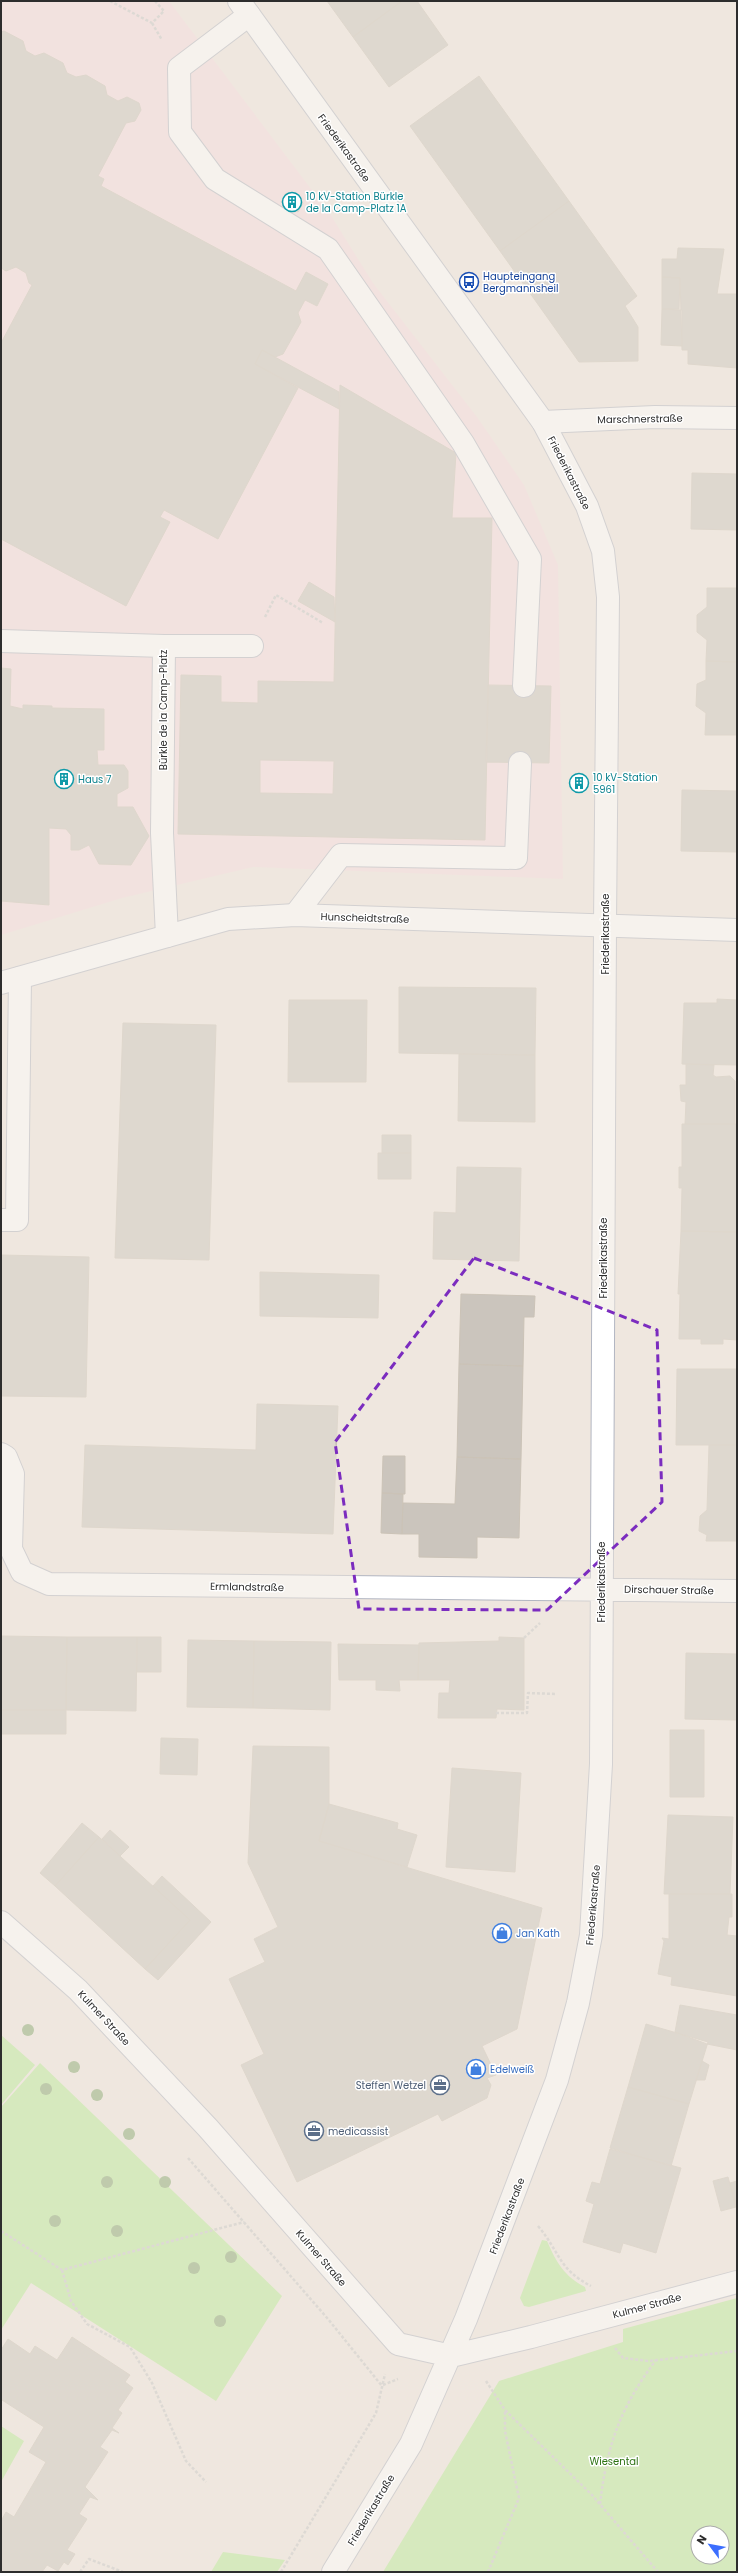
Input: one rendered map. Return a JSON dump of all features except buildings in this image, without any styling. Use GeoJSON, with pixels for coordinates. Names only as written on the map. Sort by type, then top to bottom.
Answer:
{"type":"FeatureCollection","features":[{"type":"Feature","properties":{"kind":"street","name":"Friederikastraße"},"geometry":{"type":"LineString","coordinates":[[244,8],[543,422],[587,506],[603,551],[608,597],[601,1764],[591,1935],[578,2003],[557,2080],[523,2176],[450,2356],[411,2444],[333,2572]]}},
{"type":"Feature","properties":{"kind":"street"},"geometry":{"type":"LineString","coordinates":[[244,8],[179,68],[180,132],[215,179],[328,249],[463,443],[530,559],[524,686]]}},
{"type":"Feature","properties":{"kind":"street","name":"Marschnerstraße"},"geometry":{"type":"LineString","coordinates":[[543,422],[655,417],[737,418]]}},
{"type":"Feature","properties":{"kind":"street","name":"Bürkle de la Camp-Platz"},"geometry":{"type":"LineString","coordinates":[[1,641],[164,646],[162,833],[167,936]]}},
{"type":"Feature","properties":{"kind":"street"},"geometry":{"type":"LineString","coordinates":[[164,646],[252,646]]}},
{"type":"Feature","properties":{"kind":"street"},"geometry":{"type":"LineString","coordinates":[[295,915],[341,855],[516,858],[520,763]]}},
{"type":"Feature","properties":{"kind":"street","name":"Hunscheidtstraße"},"geometry":{"type":"LineString","coordinates":[[11,981],[228,919],[295,915],[737,930]]}},
{"type":"Feature","properties":{"kind":"street"},"geometry":{"type":"LineString","coordinates":[[1,1220],[17,1220],[11,981]]}},
{"type":"Feature","properties":{"kind":"street","name":"Ermlandstraße"},"geometry":{"type":"LineString","coordinates":[[1,1454],[6,1457],[13,1474],[11,1549],[22,1572],[49,1584],[352,1589],[601,1589]]}},
{"type":"Feature","properties":{"kind":"street","name":"Dirschauer Straße"},"geometry":{"type":"LineString","coordinates":[[601,1589],[737,1591]]}},
{"type":"Feature","properties":{"kind":"street","name":"Kulmer Straße"},"geometry":{"type":"LineString","coordinates":[[1,1922],[78,1990],[208,2128],[398,2344],[450,2356],[532,2338],[737,2282]]}},
{"type":"Feature","properties":{"kind":"path"},"geometry":{"type":"LineString","coordinates":[[110,1],[152,23],[164,11],[155,1]]}},
{"type":"Feature","properties":{"kind":"path"},"geometry":{"type":"LineString","coordinates":[[252,646],[276,595],[323,623]]}},
{"type":"Feature","properties":{"kind":"path"},"geometry":{"type":"LineString","coordinates":[[524,1638],[544,1619]]}},
{"type":"Feature","properties":{"kind":"path"},"geometry":{"type":"LineString","coordinates":[[496,1713],[527,1714],[528,1693],[557,1694]]}},
{"type":"Feature","properties":{"kind":"path"},"geometry":{"type":"LineString","coordinates":[[182,2152],[328,2319],[382,2386]]}},
{"type":"Feature","properties":{"kind":"path"},"geometry":{"type":"LineString","coordinates":[[62,2270],[243,2222],[284,2216]]}},
{"type":"Feature","properties":{"kind":"path"},"geometry":{"type":"LineString","coordinates":[[538,2226],[549,2239],[563,2266],[576,2278],[594,2288]]}},
{"type":"Feature","properties":{"kind":"path"},"geometry":{"type":"LineString","coordinates":[[1,2231],[62,2270],[71,2301],[87,2324],[130,2347],[152,2383],[186,2461],[206,2482]]}},
{"type":"Feature","properties":{"kind":"path"},"geometry":{"type":"LineString","coordinates":[[614,2346],[623,2358],[656,2360],[737,2350]]}},
{"type":"Feature","properties":{"kind":"path"},"geometry":{"type":"LineString","coordinates":[[600,2504],[605,2464],[620,2416],[656,2360]]}},
{"type":"Feature","properties":{"kind":"path"},"geometry":{"type":"LineString","coordinates":[[491,2375],[484,2378],[505,2410],[600,2504],[658,2572]]}},
{"type":"Feature","properties":{"kind":"path"},"geometry":{"type":"LineString","coordinates":[[382,2386],[397,2379]]}},
{"type":"Feature","properties":{"kind":"path"},"geometry":{"type":"LineString","coordinates":[[281,2572],[376,2413],[382,2386]]}},
{"type":"Feature","properties":{"kind":"path"},"geometry":{"type":"LineString","coordinates":[[488,2572],[519,2498],[505,2431],[505,2410]]}},
{"type":"Feature","properties":{"kind":"path"},"geometry":{"type":"LineString","coordinates":[[80,2572],[89,2559],[123,2572]]}},
{"type":"Feature","properties":{"kind":"highlighted area"},"geometry":{"type":"Polygon","coordinates":[[[474,1258],[657,1330],[662,1502],[547,1610],[359,1609],[335,1442],[474,1258]]]}},
{"type":"Feature","properties":{"kind":"shaded area"},"geometry":{"type":"Polygon","coordinates":[[[1,1],[169,1],[330,214],[373,283],[477,417],[524,485],[558,565],[563,879],[253,867],[122,898],[1,935],[1,1]]]}},
{"type":"Feature","properties":{"kind":"green space"},"geometry":{"type":"Polygon","coordinates":[[[1,2035],[35,2065],[1,2105],[1,2035]]]}},
{"type":"Feature","properties":{"kind":"green space"},"geometry":{"type":"Polygon","coordinates":[[[40,2063],[282,2296],[216,2401],[31,2283],[1,2330],[1,2107],[40,2063]]]}},
{"type":"Feature","properties":{"kind":"green space"},"geometry":{"type":"Polygon","coordinates":[[[542,2240],[547,2241],[554,2256],[567,2274],[585,2287],[586,2291],[529,2307],[524,2306],[520,2298],[542,2240]]]}},
{"type":"Feature","properties":{"kind":"green space","name":"Wiesental"},"geometry":{"type":"Polygon","coordinates":[[[737,2298],[737,2572],[383,2572],[499,2381],[623,2342],[623,2329],[737,2298]]]}},
{"type":"Feature","properties":{"kind":"green space"},"geometry":{"type":"Polygon","coordinates":[[[1,2426],[24,2441],[1,2482],[1,2426]]]}},
{"type":"Feature","properties":{"kind":"green space"},"geometry":{"type":"Polygon","coordinates":[[[223,2552],[285,2560],[277,2572],[211,2572],[223,2552]]]}},
{"type":"Feature","properties":{"kind":"place","name":"10 kV-Station Bürkle de la Camp-Platz 1A"},"geometry":{"type":"Point","coordinates":[292,202]}},
{"type":"Feature","properties":{"kind":"place","name":"Haupteingang Bergmannsheil"},"geometry":{"type":"Point","coordinates":[469,282]}},
{"type":"Feature","properties":{"kind":"place","name":"Haus 7"},"geometry":{"type":"Point","coordinates":[64,779]}},
{"type":"Feature","properties":{"kind":"place","name":"10 kV-Station 5961"},"geometry":{"type":"Point","coordinates":[579,783]}},
{"type":"Feature","properties":{"kind":"place","name":"Jan Kath"},"geometry":{"type":"Point","coordinates":[502,1933]}},
{"type":"Feature","properties":{"kind":"place","name":"Edelweiß"},"geometry":{"type":"Point","coordinates":[476,2069]}},
{"type":"Feature","properties":{"kind":"place","name":"Steffen Wetzel"},"geometry":{"type":"Point","coordinates":[440,2085]}},
{"type":"Feature","properties":{"kind":"place","name":"medicassist"},"geometry":{"type":"Point","coordinates":[314,2131]}}]}
